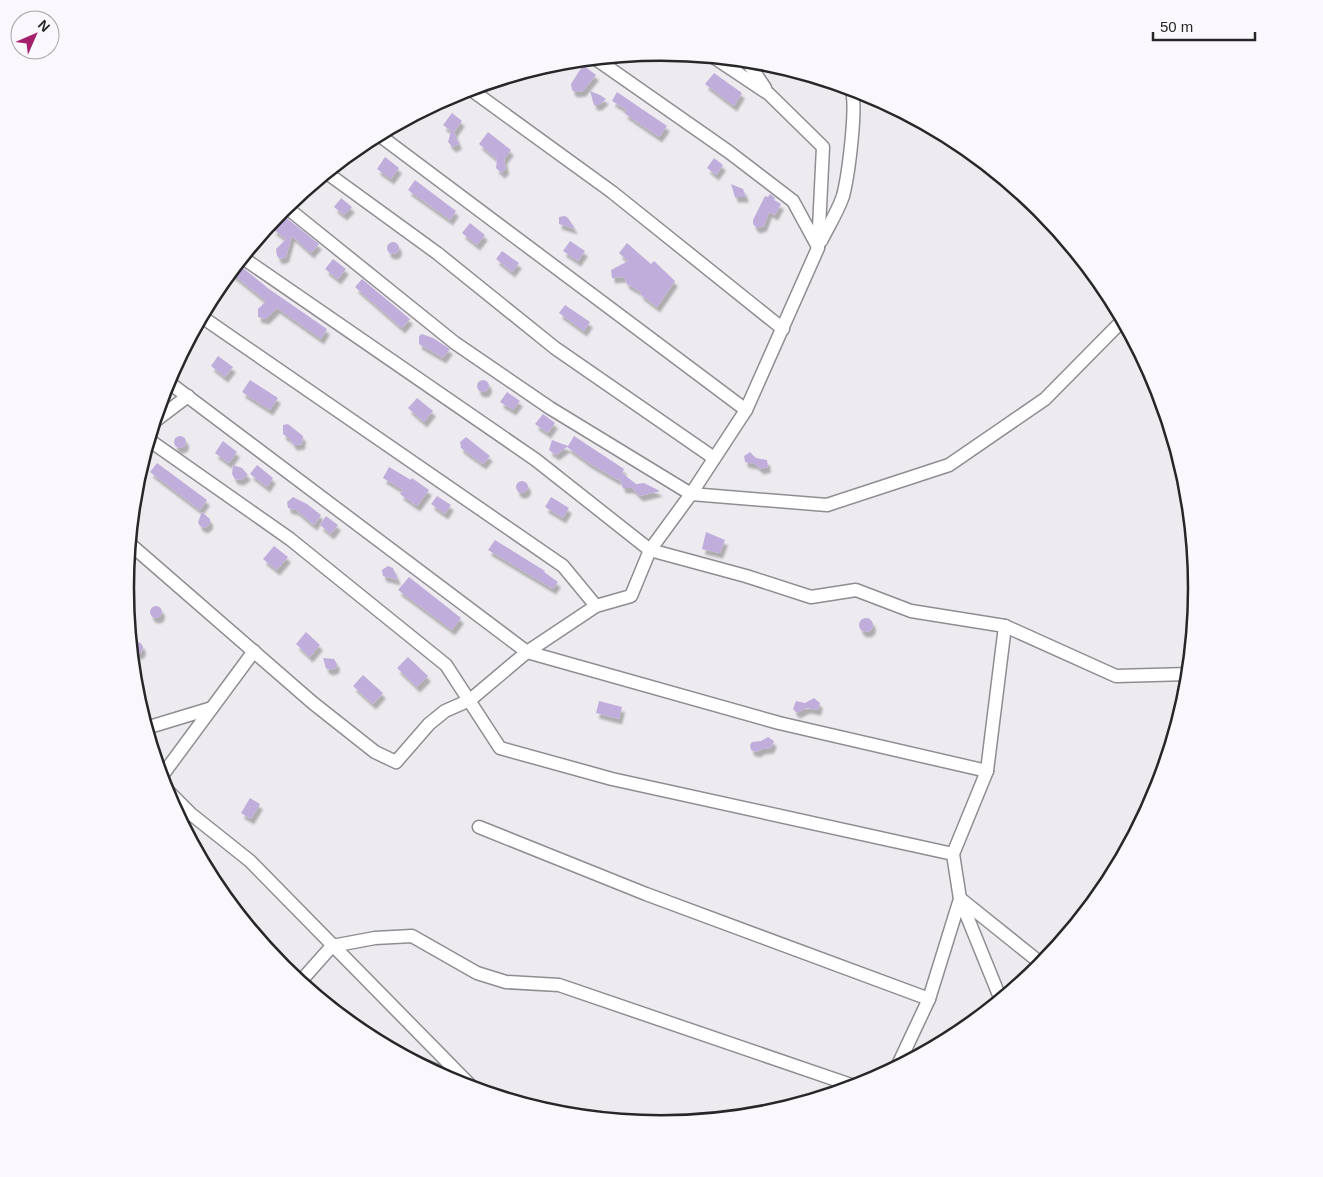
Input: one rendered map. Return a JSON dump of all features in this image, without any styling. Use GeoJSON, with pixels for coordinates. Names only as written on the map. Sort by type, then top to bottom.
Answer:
{"type":"FeatureCollection","features":[{"type":"Feature","properties":{"kind":"street"},"geometry":{"type":"LineString","coordinates":[[604,65],[729,152],[793,202],[818,248]]}},
{"type":"Feature","properties":{"kind":"street"},"geometry":{"type":"LineString","coordinates":[[727,66],[770,94]]}},
{"type":"Feature","properties":{"kind":"street"},"geometry":{"type":"LineString","coordinates":[[754,69],[770,94],[823,147],[818,248]]}},
{"type":"Feature","properties":{"kind":"street"},"geometry":{"type":"LineString","coordinates":[[763,71],[770,94]]}},
{"type":"Feature","properties":{"kind":"street"},"geometry":{"type":"LineString","coordinates":[[477,94],[612,192],[783,329]]}},
{"type":"Feature","properties":{"kind":"street"},"geometry":{"type":"LineString","coordinates":[[136,549],[254,650],[312,703],[375,752],[396,762],[429,724],[444,710],[470,700],[528,652],[596,606],[631,596],[650,550],[691,494],[746,410],[843,196],[852,136],[854,98]]}},
{"type":"Feature","properties":{"kind":"street"},"geometry":{"type":"LineString","coordinates":[[385,140],[746,410]]}},
{"type":"Feature","properties":{"kind":"street"},"geometry":{"type":"LineString","coordinates":[[332,177],[437,253],[556,348],[714,458]]}},
{"type":"Feature","properties":{"kind":"street"},"geometry":{"type":"LineString","coordinates":[[293,212],[455,343],[550,408],[691,494],[827,505],[949,465],[1045,399],[1118,325]]}},
{"type":"Feature","properties":{"kind":"street"},"geometry":{"type":"LineString","coordinates":[[248,262],[536,460],[650,550],[746,576],[811,597],[856,590],[912,611],[1005,626],[1116,676],[1181,674]]}},
{"type":"Feature","properties":{"kind":"street"},"geometry":{"type":"LineString","coordinates":[[208,321],[563,566],[596,606]]}},
{"type":"Feature","properties":{"kind":"street"},"geometry":{"type":"LineString","coordinates":[[174,386],[528,652],[779,723],[987,771]]}},
{"type":"Feature","properties":{"kind":"street"},"geometry":{"type":"LineString","coordinates":[[164,413],[188,396]]}},
{"type":"Feature","properties":{"kind":"street"},"geometry":{"type":"LineString","coordinates":[[154,444],[290,539],[446,665],[500,748],[612,779],[952,854]]}},
{"type":"Feature","properties":{"kind":"street"},"geometry":{"type":"LineString","coordinates":[[998,994],[960,899],[952,854],[987,771],[1005,626]]}},
{"type":"Feature","properties":{"kind":"street"},"geometry":{"type":"LineString","coordinates":[[166,770],[254,650]]}},
{"type":"Feature","properties":{"kind":"street"},"geometry":{"type":"LineString","coordinates":[[152,726],[212,708]]}},
{"type":"Feature","properties":{"kind":"street"},"geometry":{"type":"LineString","coordinates":[[180,803],[250,861],[460,1076]]}},
{"type":"Feature","properties":{"kind":"street"},"geometry":{"type":"LineString","coordinates":[[480,827],[646,894],[929,1000]]}},
{"type":"Feature","properties":{"kind":"street"},"geometry":{"type":"LineString","coordinates":[[902,1058],[929,1000],[960,899]]}},
{"type":"Feature","properties":{"kind":"street"},"geometry":{"type":"LineString","coordinates":[[960,899],[1036,959]]}},
{"type":"Feature","properties":{"kind":"street"},"geometry":{"type":"LineString","coordinates":[[305,976],[332,946],[375,938],[412,936],[477,973],[506,982],[559,986],[846,1082]]}},
{"type":"Feature","properties":{"kind":"building"},"geometry":{"type":"Polygon","coordinates":[[[586,67],[596,75],[583,91],[575,92],[572,90],[571,84],[581,68],[586,67]]]}},
{"type":"Feature","properties":{"kind":"building"},"geometry":{"type":"Polygon","coordinates":[[[714,73],[742,93],[734,106],[705,84],[714,73]]]}},
{"type":"Feature","properties":{"kind":"building"},"geometry":{"type":"Polygon","coordinates":[[[590,91],[606,99],[599,105],[594,105],[590,91]]]}},
{"type":"Feature","properties":{"kind":"building"},"geometry":{"type":"Polygon","coordinates":[[[617,92],[667,126],[659,137],[624,113],[627,110],[612,101],[617,92]]]}},
{"type":"Feature","properties":{"kind":"building"},"geometry":{"type":"Polygon","coordinates":[[[452,113],[462,121],[454,132],[459,144],[453,147],[448,142],[451,131],[443,125],[452,113]]]}},
{"type":"Feature","properties":{"kind":"building"},"geometry":{"type":"Polygon","coordinates":[[[488,132],[511,150],[504,159],[506,169],[502,173],[496,168],[497,159],[479,144],[488,132]]]}},
{"type":"Feature","properties":{"kind":"building"},"geometry":{"type":"Polygon","coordinates":[[[385,157],[399,168],[391,179],[377,169],[385,157]]]}},
{"type":"Feature","properties":{"kind":"building"},"geometry":{"type":"Polygon","coordinates":[[[714,158],[723,165],[716,175],[707,168],[714,158]]]}},
{"type":"Feature","properties":{"kind":"building"},"geometry":{"type":"Polygon","coordinates":[[[415,180],[456,211],[450,220],[408,190],[415,180]]]}},
{"type":"Feature","properties":{"kind":"building"},"geometry":{"type":"Polygon","coordinates":[[[731,184],[743,189],[746,197],[735,197],[731,184]]]}},
{"type":"Feature","properties":{"kind":"building"},"geometry":{"type":"Polygon","coordinates":[[[770,194],[775,198],[774,200],[781,204],[775,215],[769,212],[764,226],[757,228],[753,224],[753,220],[765,196],[768,197],[770,194]]]}},
{"type":"Feature","properties":{"kind":"building"},"geometry":{"type":"Polygon","coordinates":[[[341,198],[352,207],[344,215],[334,207],[341,198]]]}},
{"type":"Feature","properties":{"kind":"building"},"geometry":{"type":"Polygon","coordinates":[[[565,216],[575,229],[559,224],[559,217],[565,216]]]}},
{"type":"Feature","properties":{"kind":"building"},"geometry":{"type":"Polygon","coordinates":[[[287,218],[319,244],[311,253],[292,236],[286,257],[280,259],[277,256],[276,249],[286,239],[275,231],[287,218]]]}},
{"type":"Feature","properties":{"kind":"building"},"geometry":{"type":"Polygon","coordinates":[[[470,223],[485,235],[477,245],[462,233],[470,223]]]}},
{"type":"Feature","properties":{"kind":"building"},"geometry":{"type":"Polygon","coordinates":[[[570,241],[585,251],[578,261],[563,251],[570,241]]]}},
{"type":"Feature","properties":{"kind":"building"},"geometry":{"type":"Polygon","coordinates":[[[395,242],[398,243],[398,253],[391,254],[388,253],[387,246],[388,243],[395,242]]]}},
{"type":"Feature","properties":{"kind":"building"},"geometry":{"type":"Polygon","coordinates":[[[627,243],[651,264],[654,261],[675,281],[657,307],[640,294],[641,292],[627,284],[624,277],[612,278],[611,270],[628,261],[619,253],[627,243]]]}},
{"type":"Feature","properties":{"kind":"building"},"geometry":{"type":"Polygon","coordinates":[[[502,251],[519,263],[512,272],[496,259],[502,251]]]}},
{"type":"Feature","properties":{"kind":"building"},"geometry":{"type":"Polygon","coordinates":[[[333,259],[346,269],[338,279],[325,269],[333,259]]]}},
{"type":"Feature","properties":{"kind":"building"},"geometry":{"type":"Polygon","coordinates":[[[243,268],[269,289],[327,329],[321,339],[277,308],[266,319],[258,317],[258,309],[266,301],[236,277],[243,268]]]}},
{"type":"Feature","properties":{"kind":"building"},"geometry":{"type":"Polygon","coordinates":[[[362,279],[410,319],[402,328],[355,287],[362,279]]]}},
{"type":"Feature","properties":{"kind":"building"},"geometry":{"type":"Polygon","coordinates":[[[565,305],[590,322],[584,331],[559,313],[565,305]]]}},
{"type":"Feature","properties":{"kind":"building"},"geometry":{"type":"Polygon","coordinates":[[[422,334],[433,338],[450,349],[443,358],[419,344],[419,336],[422,334]]]}},
{"type":"Feature","properties":{"kind":"building"},"geometry":{"type":"Polygon","coordinates":[[[218,356],[233,367],[225,377],[211,366],[218,356]]]}},
{"type":"Feature","properties":{"kind":"building"},"geometry":{"type":"Polygon","coordinates":[[[250,380],[278,398],[270,410],[242,392],[250,380]]]}},
{"type":"Feature","properties":{"kind":"building"},"geometry":{"type":"Polygon","coordinates":[[[485,380],[488,381],[488,391],[481,392],[478,391],[477,384],[478,381],[485,380]]]}},
{"type":"Feature","properties":{"kind":"building"},"geometry":{"type":"Polygon","coordinates":[[[507,392],[520,401],[513,410],[500,402],[507,392]]]}},
{"type":"Feature","properties":{"kind":"building"},"geometry":{"type":"Polygon","coordinates":[[[417,398],[433,411],[424,422],[408,408],[417,398]]]}},
{"type":"Feature","properties":{"kind":"building"},"geometry":{"type":"Polygon","coordinates":[[[543,414],[555,423],[548,433],[535,424],[543,414]]]}},
{"type":"Feature","properties":{"kind":"building"},"geometry":{"type":"Polygon","coordinates":[[[288,424],[303,436],[302,444],[294,445],[283,434],[283,425],[288,424]]]}},
{"type":"Feature","properties":{"kind":"building"},"geometry":{"type":"Polygon","coordinates":[[[182,436],[185,437],[185,447],[178,448],[175,447],[174,440],[175,437],[182,436]]]}},
{"type":"Feature","properties":{"kind":"building"},"geometry":{"type":"Polygon","coordinates":[[[574,436],[624,469],[622,473],[636,484],[644,483],[660,491],[640,496],[632,488],[623,488],[619,478],[618,480],[589,463],[567,447],[556,455],[549,450],[552,440],[568,446],[574,436]]]}},
{"type":"Feature","properties":{"kind":"building"},"geometry":{"type":"Polygon","coordinates":[[[466,437],[490,456],[483,464],[461,448],[460,442],[466,437]]]}},
{"type":"Feature","properties":{"kind":"building"},"geometry":{"type":"Polygon","coordinates":[[[223,441],[237,452],[229,463],[215,453],[223,441]]]}},
{"type":"Feature","properties":{"kind":"building"},"geometry":{"type":"Polygon","coordinates":[[[750,452],[756,458],[767,460],[768,467],[761,469],[755,464],[745,462],[744,456],[750,452]]]}},
{"type":"Feature","properties":{"kind":"building"},"geometry":{"type":"Polygon","coordinates":[[[157,463],[207,500],[200,510],[150,472],[157,463]]]}},
{"type":"Feature","properties":{"kind":"building"},"geometry":{"type":"Polygon","coordinates":[[[233,465],[242,468],[248,475],[241,480],[235,479],[232,474],[233,465]]]}},
{"type":"Feature","properties":{"kind":"building"},"geometry":{"type":"Polygon","coordinates":[[[257,465],[273,478],[267,487],[250,474],[257,465]]]}},
{"type":"Feature","properties":{"kind":"building"},"geometry":{"type":"Polygon","coordinates":[[[389,467],[411,480],[412,478],[429,490],[417,506],[400,494],[403,490],[383,478],[389,467]]]}},
{"type":"Feature","properties":{"kind":"building"},"geometry":{"type":"Polygon","coordinates":[[[524,481],[527,482],[527,492],[520,493],[517,492],[516,485],[517,482],[524,481]]]}},
{"type":"Feature","properties":{"kind":"building"},"geometry":{"type":"Polygon","coordinates":[[[437,496],[451,505],[445,514],[431,504],[437,496]]]}},
{"type":"Feature","properties":{"kind":"building"},"geometry":{"type":"Polygon","coordinates":[[[293,497],[307,504],[321,515],[314,525],[296,510],[288,508],[287,502],[293,497]]]}},
{"type":"Feature","properties":{"kind":"building"},"geometry":{"type":"Polygon","coordinates":[[[551,497],[569,508],[563,518],[545,507],[551,497]]]}},
{"type":"Feature","properties":{"kind":"building"},"geometry":{"type":"Polygon","coordinates":[[[202,512],[210,519],[210,524],[205,528],[200,526],[198,522],[202,512]]]}},
{"type":"Feature","properties":{"kind":"building"},"geometry":{"type":"Polygon","coordinates":[[[326,516],[338,525],[331,534],[320,525],[326,516]]]}},
{"type":"Feature","properties":{"kind":"building"},"geometry":{"type":"Polygon","coordinates":[[[706,532],[725,540],[720,553],[702,549],[706,532]]]}},
{"type":"Feature","properties":{"kind":"building"},"geometry":{"type":"Polygon","coordinates":[[[495,540],[545,571],[558,582],[553,589],[488,550],[495,540]]]}},
{"type":"Feature","properties":{"kind":"building"},"geometry":{"type":"Polygon","coordinates":[[[274,546],[288,557],[277,570],[263,559],[274,546]]]}},
{"type":"Feature","properties":{"kind":"building"},"geometry":{"type":"Polygon","coordinates":[[[388,566],[393,568],[398,580],[383,576],[382,570],[388,566]]]}},
{"type":"Feature","properties":{"kind":"building"},"geometry":{"type":"Polygon","coordinates":[[[409,577],[461,618],[452,630],[398,590],[409,577]]]}},
{"type":"Feature","properties":{"kind":"building"},"geometry":{"type":"Polygon","coordinates":[[[158,606],[161,607],[161,617],[154,618],[151,617],[150,610],[151,607],[158,606]]]}},
{"type":"Feature","properties":{"kind":"building"},"geometry":{"type":"Polygon","coordinates":[[[866,618],[871,620],[873,625],[871,630],[866,632],[861,630],[859,625],[861,620],[866,618]]]}},
{"type":"Feature","properties":{"kind":"building"},"geometry":{"type":"Polygon","coordinates":[[[306,632],[320,645],[310,657],[296,644],[306,632]]]}},
{"type":"Feature","properties":{"kind":"building"},"geometry":{"type":"Polygon","coordinates":[[[137,642],[143,646],[143,650],[139,654],[137,642]]]}},
{"type":"Feature","properties":{"kind":"building"},"geometry":{"type":"Polygon","coordinates":[[[408,657],[428,676],[417,687],[397,668],[408,657]]]}},
{"type":"Feature","properties":{"kind":"building"},"geometry":{"type":"Polygon","coordinates":[[[323,658],[334,659],[337,664],[336,668],[330,670],[326,668],[323,658]]]}},
{"type":"Feature","properties":{"kind":"building"},"geometry":{"type":"Polygon","coordinates":[[[363,675],[383,693],[373,704],[353,686],[363,675]]]}},
{"type":"Feature","properties":{"kind":"building"},"geometry":{"type":"Polygon","coordinates":[[[814,698],[820,703],[818,710],[807,708],[797,713],[793,709],[796,701],[805,703],[814,698]]]}},
{"type":"Feature","properties":{"kind":"building"},"geometry":{"type":"Polygon","coordinates":[[[599,701],[622,707],[619,719],[596,713],[599,701]]]}},
{"type":"Feature","properties":{"kind":"building"},"geometry":{"type":"Polygon","coordinates":[[[768,737],[774,741],[771,748],[762,749],[757,752],[751,750],[750,745],[752,742],[761,741],[768,737]]]}},
{"type":"Feature","properties":{"kind":"building"},"geometry":{"type":"Polygon","coordinates":[[[250,798],[260,804],[251,819],[241,813],[250,798]]]}}]}
